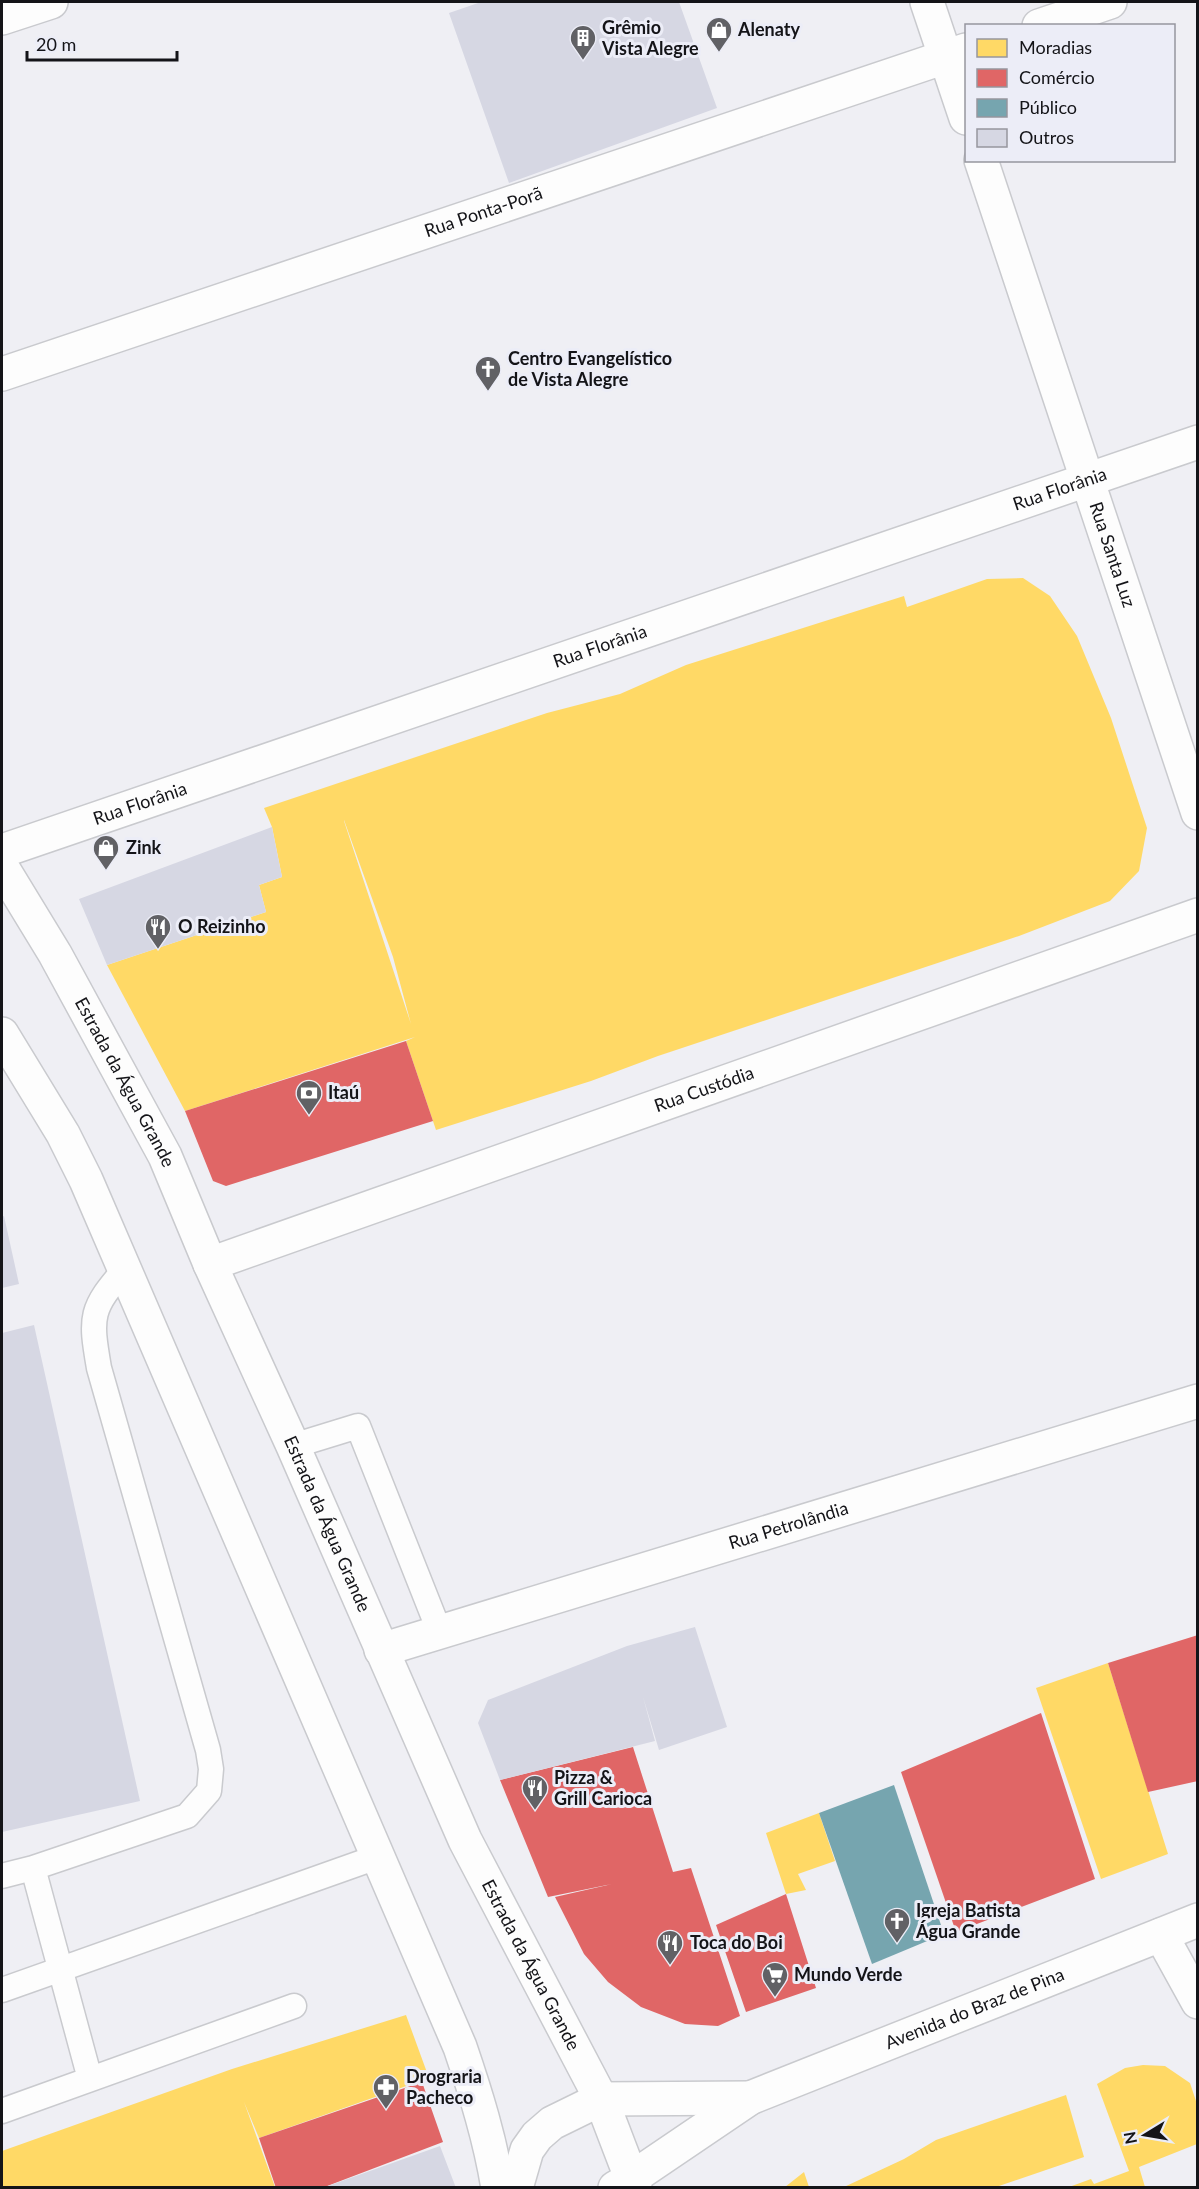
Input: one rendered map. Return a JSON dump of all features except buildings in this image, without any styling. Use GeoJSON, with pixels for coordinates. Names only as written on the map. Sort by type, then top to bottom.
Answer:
{"type":"FeatureCollection","features":[{"type":"Feature","properties":{"kind":"street"},"geometry":{"type":"LineString","coordinates":[[2,18],[51,2]]}},
{"type":"Feature","properties":{"kind":"street"},"geometry":{"type":"LineString","coordinates":[[927,2],[956,54],[965,112]]}},
{"type":"Feature","properties":{"kind":"street"},"geometry":{"type":"LineString","coordinates":[[1045,24],[1110,2]]}},
{"type":"Feature","properties":{"kind":"street","name":"Rua Ponta-Porã"},"geometry":{"type":"LineString","coordinates":[[2,374],[956,54]]}},
{"type":"Feature","properties":{"kind":"street","name":"Rua Santa Luz"},"geometry":{"type":"LineString","coordinates":[[982,162],[1197,813]]}},
{"type":"Feature","properties":{"kind":"street","name":"Rua Florânia"},"geometry":{"type":"LineString","coordinates":[[2,851],[1197,442]]}},
{"type":"Feature","properties":{"kind":"street","name":"Estrada da Água Grande"},"geometry":{"type":"LineString","coordinates":[[2,867],[55,954],[165,1156],[210,1264],[293,1446],[465,1840],[601,2099],[627,2184]]}},
{"type":"Feature","properties":{"kind":"street","name":"Rua Custódia"},"geometry":{"type":"LineString","coordinates":[[210,1264],[1197,915]]}},
{"type":"Feature","properties":{"kind":"street"},"geometry":{"type":"LineString","coordinates":[[2,1034],[63,1134],[126,1268],[460,2047],[479,2101],[492,2150],[498,2187]]}},
{"type":"Feature","properties":{"kind":"street","name":"Rua Petrolândia"},"geometry":{"type":"LineString","coordinates":[[381,1650],[1197,1401]]}},
{"type":"Feature","properties":{"kind":"street","name":"Avenida do Braz de Pina"},"geometry":{"type":"LineString","coordinates":[[627,2184],[750,2098],[1197,1920]]}},
{"type":"Feature","properties":{"kind":"street"},"geometry":{"type":"LineString","coordinates":[[1161,1935],[1197,2002]]}},
{"type":"Feature","properties":{"kind":"street","name":"Avenida do Braz de Pina"},"geometry":{"type":"LineString","coordinates":[[601,2099],[750,2098]]}},
{"type":"Feature","properties":{"kind":"street"},"geometry":{"type":"LineString","coordinates":[[516,2187],[527,2150],[537,2136],[552,2123],[601,2099]]}},
{"type":"Feature","properties":{"kind":"lane"},"geometry":{"type":"LineString","coordinates":[[2,1876],[33,1868],[187,1816],[209,1791],[211,1769],[208,1750],[99,1368],[94,1334],[95,1314],[104,1294],[126,1268]]}},
{"type":"Feature","properties":{"kind":"lane"},"geometry":{"type":"LineString","coordinates":[[293,1446],[358,1426],[440,1633]]}},
{"type":"Feature","properties":{"kind":"lane"},"geometry":{"type":"LineString","coordinates":[[2,1990],[377,1857]]}},
{"type":"Feature","properties":{"kind":"lane"},"geometry":{"type":"LineString","coordinates":[[33,1868],[90,2079]]}},
{"type":"Feature","properties":{"kind":"lane"},"geometry":{"type":"LineString","coordinates":[[2,2111],[294,2006]]}},
{"type":"Feature","properties":{"kind":"place","name":"Alenaty"},"geometry":{"type":"Point","coordinates":[719,53]}},
{"type":"Feature","properties":{"kind":"place","name":"Grêmio Vista Alegre"},"geometry":{"type":"Point","coordinates":[583,61]}},
{"type":"Feature","properties":{"kind":"place","name":"Centro Evangelístico de Vista Alegre"},"geometry":{"type":"Point","coordinates":[488,392]}},
{"type":"Feature","properties":{"kind":"place","name":"Zink"},"geometry":{"type":"Point","coordinates":[106,871]}},
{"type":"Feature","properties":{"kind":"place","name":"O Reizinho"},"geometry":{"type":"Point","coordinates":[158,950]}},
{"type":"Feature","properties":{"kind":"place","name":"Itaú"},"geometry":{"type":"Point","coordinates":[309,1116]}},
{"type":"Feature","properties":{"kind":"place","name":"Pizza & Grill Carioca"},"geometry":{"type":"Point","coordinates":[535,1811]}},
{"type":"Feature","properties":{"kind":"place","name":"Igreja Batista Água Grande"},"geometry":{"type":"Point","coordinates":[897,1944]}},
{"type":"Feature","properties":{"kind":"place","name":"Toca do Boi"},"geometry":{"type":"Point","coordinates":[670,1966]}},
{"type":"Feature","properties":{"kind":"place","name":"Mundo Verde"},"geometry":{"type":"Point","coordinates":[775,1998]}},
{"type":"Feature","properties":{"kind":"place","name":"Drograria Pacheco"},"geometry":{"type":"Point","coordinates":[386,2110]}}]}
